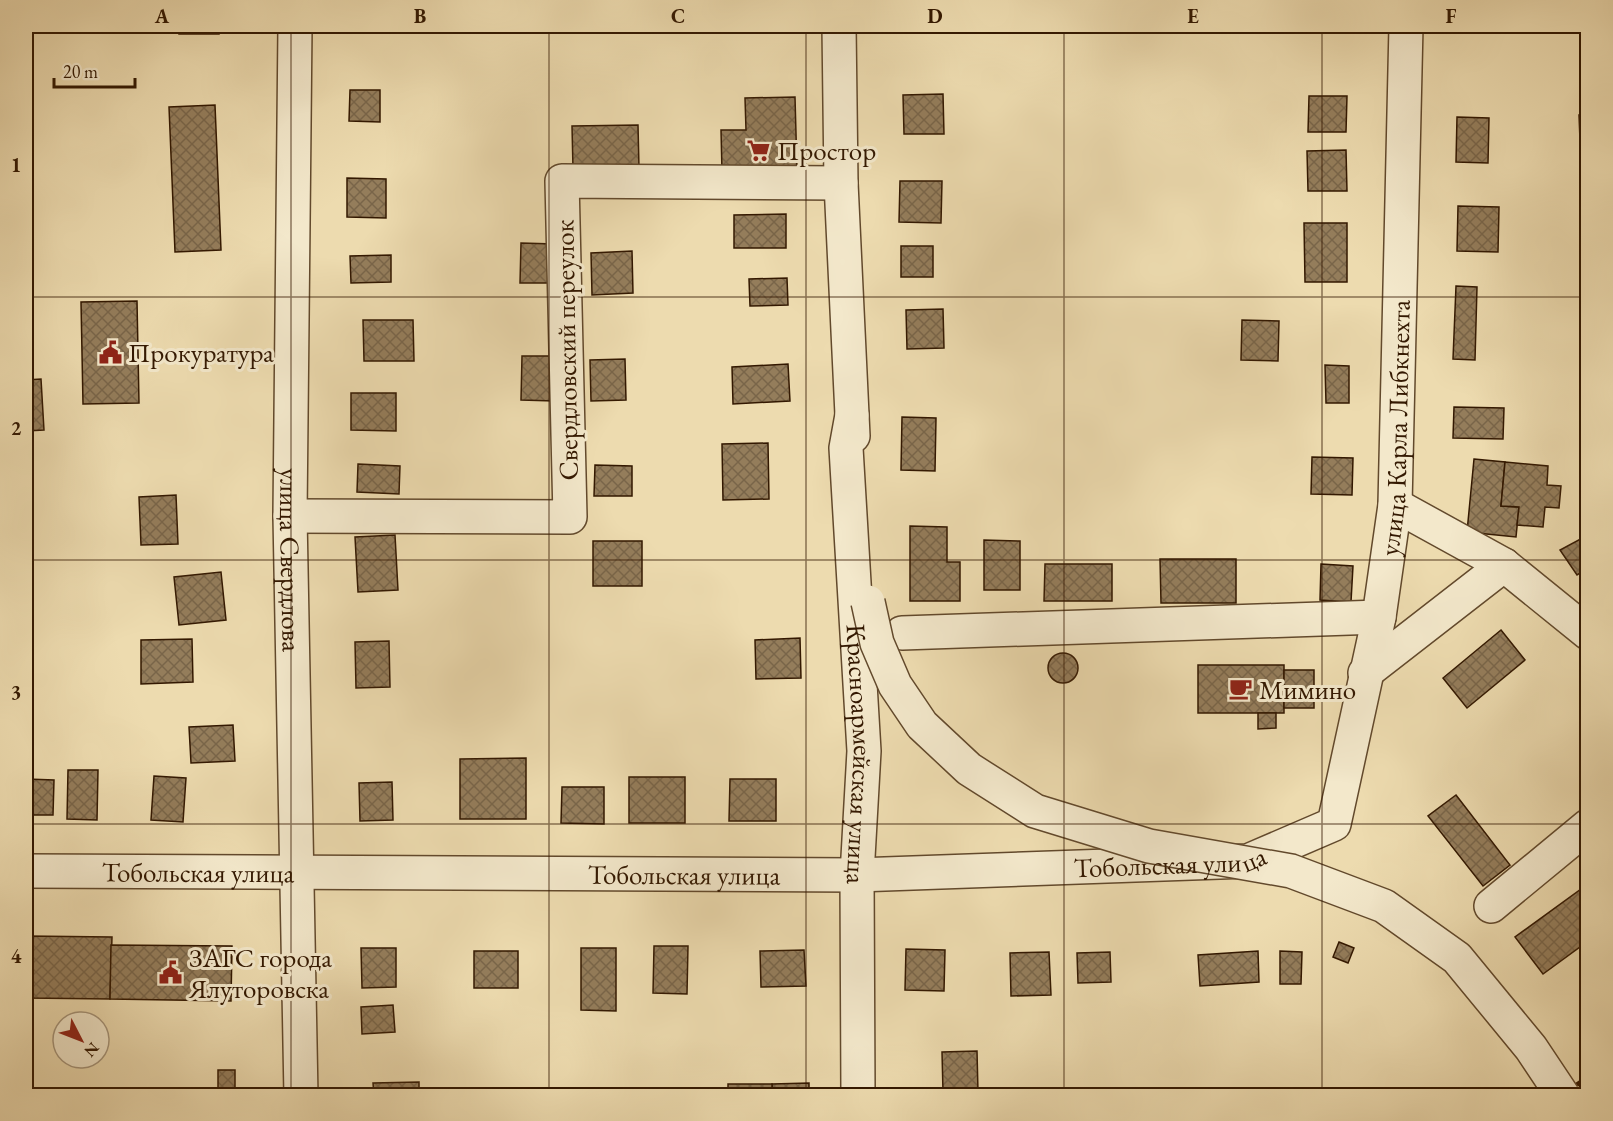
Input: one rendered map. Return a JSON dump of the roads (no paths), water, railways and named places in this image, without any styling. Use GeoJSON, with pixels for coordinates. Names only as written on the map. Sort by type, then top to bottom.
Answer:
{"type":"FeatureCollection","features":[{"type":"Feature","properties":{"kind":"street","name":"улица Свердлова"},"geometry":{"type":"LineString","coordinates":[[295,26],[290,516],[301,1095]]}},
{"type":"Feature","properties":{"kind":"street","name":"Красноармейская улица"},"geometry":{"type":"LineString","coordinates":[[839,26],[842,183],[855,495],[868,602],[877,643],[896,686],[922,725],[969,769],[1035,811],[1149,846],[1291,871],[1384,906],[1457,958],[1531,1048],[1563,1095]]}},
{"type":"Feature","properties":{"kind":"street","name":"улица Карла Либкнехта"},"geometry":{"type":"LineString","coordinates":[[1334,825],[1365,673],[1379,617],[1395,505],[1406,26]]}},
{"type":"Feature","properties":{"kind":"street","name":"Свердловский переулок"},"geometry":{"type":"LineString","coordinates":[[290,516],[570,517],[562,181],[842,183]]}},
{"type":"Feature","properties":{"kind":"street","name":"Красноармейская улица"},"geometry":{"type":"LineString","coordinates":[[852,415],[846,448],[864,751],[857,875],[858,1095]]}},
{"type":"Feature","properties":{"kind":"street"},"geometry":{"type":"LineString","coordinates":[[1395,505],[1504,565],[1587,633]]}},
{"type":"Feature","properties":{"kind":"street"},"geometry":{"type":"LineString","coordinates":[[1365,673],[1504,565]]}},
{"type":"Feature","properties":{"kind":"street"},"geometry":{"type":"LineString","coordinates":[[902,633],[1379,617]]}},
{"type":"Feature","properties":{"kind":"street","name":"Тобольская улица"},"geometry":{"type":"LineString","coordinates":[[26,871],[857,875],[1248,861],[1334,825]]}},
{"type":"Feature","properties":{"kind":"street"},"geometry":{"type":"LineString","coordinates":[[1491,906],[1587,826]]}},
{"type":"Feature","properties":{"kind":"railway"},"geometry":{"type":"LineString","coordinates":[[1560,1096],[1588,1077]]}},
{"type":"Feature","properties":{"kind":"place","name":"Простор"},"geometry":{"type":"Point","coordinates":[759,150]}},
{"type":"Feature","properties":{"kind":"place","name":"Прокуратура"},"geometry":{"type":"Point","coordinates":[110,352]}},
{"type":"Feature","properties":{"kind":"place","name":"Мимино"},"geometry":{"type":"Point","coordinates":[1241,689]}},
{"type":"Feature","properties":{"kind":"place","name":"ЗАГС города Ялуторовска"},"geometry":{"type":"Point","coordinates":[171,973]}}]}
